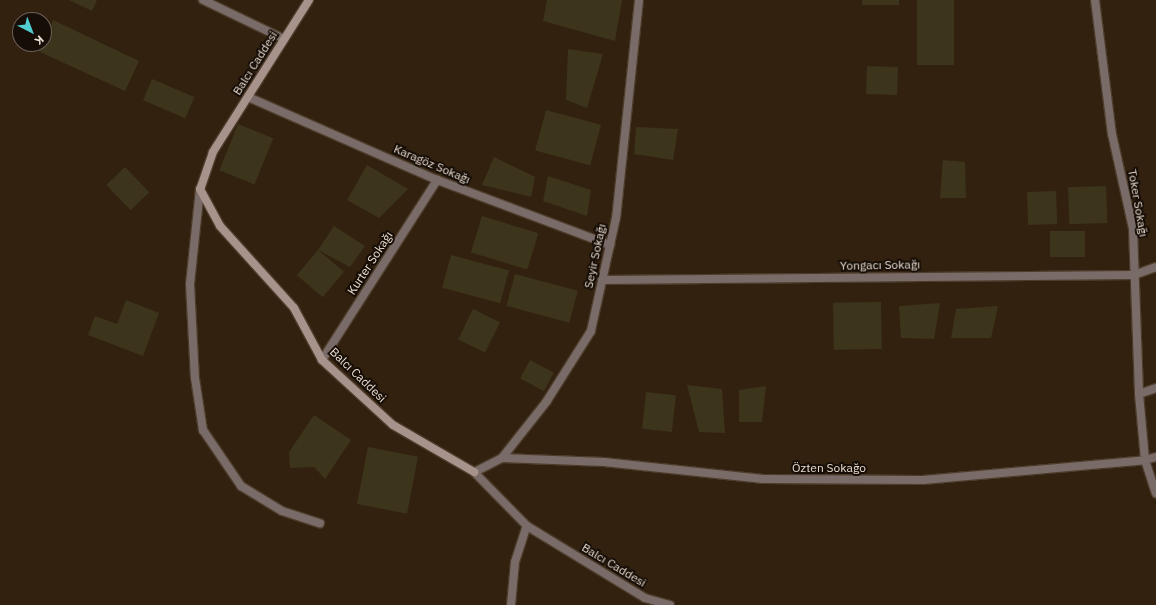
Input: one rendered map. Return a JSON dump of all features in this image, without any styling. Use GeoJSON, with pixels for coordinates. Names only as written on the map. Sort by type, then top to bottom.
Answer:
{"type":"FeatureCollection","features":[{"type":"Feature","properties":{"kind":"street"},"geometry":{"type":"LineString","coordinates":[[203,0],[284,39]]}},
{"type":"Feature","properties":{"kind":"street","name":"Balcı Caddesi"},"geometry":{"type":"LineString","coordinates":[[309,0],[213,152],[200,189],[220,226],[294,308],[322,360],[393,425],[474,472],[527,526],[645,598],[670,605]]}},
{"type":"Feature","properties":{"kind":"street","name":"Seyir Sokağı"},"geometry":{"type":"LineString","coordinates":[[474,472],[502,458],[547,401],[591,331],[616,218],[639,0]]}},
{"type":"Feature","properties":{"kind":"street","name":"Toker Sokağı"},"geometry":{"type":"LineString","coordinates":[[1095,0],[1112,134],[1133,229],[1139,394],[1145,460],[1156,493]]}},
{"type":"Feature","properties":{"kind":"street","name":"Karagöz Sokağı"},"geometry":{"type":"LineString","coordinates":[[248,97],[437,180],[610,245]]}},
{"type":"Feature","properties":{"kind":"street","name":"Kurter Sokağı"},"geometry":{"type":"LineString","coordinates":[[322,360],[437,180]]}},
{"type":"Feature","properties":{"kind":"street"},"geometry":{"type":"LineString","coordinates":[[200,189],[190,284],[195,378],[203,430],[240,486],[282,511],[320,523]]}},
{"type":"Feature","properties":{"kind":"street","name":"Yongacı Sokağı"},"geometry":{"type":"LineString","coordinates":[[602,280],[1134,275],[1156,268]]}},
{"type":"Feature","properties":{"kind":"street"},"geometry":{"type":"LineString","coordinates":[[1139,394],[1156,388]]}},
{"type":"Feature","properties":{"kind":"street","name":"Özten Sokağo"},"geometry":{"type":"LineString","coordinates":[[502,458],[604,462],[763,479],[923,480],[1145,460],[1156,457]]}},
{"type":"Feature","properties":{"kind":"street"},"geometry":{"type":"LineString","coordinates":[[511,605],[515,562],[527,526]]}},
{"type":"Feature","properties":{"kind":"building"},"geometry":{"type":"Polygon","coordinates":[[[69,0],[97,0],[92,11],[69,0]]]}},
{"type":"Feature","properties":{"kind":"building"},"geometry":{"type":"Polygon","coordinates":[[[547,0],[622,0],[615,41],[543,21],[547,0]]]}},
{"type":"Feature","properties":{"kind":"building"},"geometry":{"type":"Polygon","coordinates":[[[862,0],[899,0],[899,5],[862,5],[862,0]]]}},
{"type":"Feature","properties":{"kind":"building"},"geometry":{"type":"Polygon","coordinates":[[[917,0],[954,0],[954,65],[917,65],[917,0]]]}},
{"type":"Feature","properties":{"kind":"building"},"geometry":{"type":"Polygon","coordinates":[[[53,20],[139,61],[125,91],[40,52],[52,52],[53,20]]]}},
{"type":"Feature","properties":{"kind":"building"},"geometry":{"type":"Polygon","coordinates":[[[568,49],[603,54],[587,108],[566,100],[568,49]]]}},
{"type":"Feature","properties":{"kind":"building"},"geometry":{"type":"Polygon","coordinates":[[[867,66],[898,67],[897,95],[866,94],[867,66]]]}},
{"type":"Feature","properties":{"kind":"building"},"geometry":{"type":"Polygon","coordinates":[[[152,79],[194,97],[185,118],[143,100],[152,79]]]}},
{"type":"Feature","properties":{"kind":"building"},"geometry":{"type":"Polygon","coordinates":[[[546,110],[601,125],[590,165],[535,151],[546,110]]]}},
{"type":"Feature","properties":{"kind":"building"},"geometry":{"type":"Polygon","coordinates":[[[238,124],[273,138],[255,185],[219,170],[238,124]]]}},
{"type":"Feature","properties":{"kind":"building"},"geometry":{"type":"Polygon","coordinates":[[[636,127],[678,129],[673,160],[634,154],[636,127]]]}},
{"type":"Feature","properties":{"kind":"building"},"geometry":{"type":"Polygon","coordinates":[[[494,157],[535,177],[531,197],[482,185],[494,157]]]}},
{"type":"Feature","properties":{"kind":"building"},"geometry":{"type":"Polygon","coordinates":[[[943,160],[965,162],[966,198],[940,198],[943,160]]]}},
{"type":"Feature","properties":{"kind":"building"},"geometry":{"type":"Polygon","coordinates":[[[367,165],[408,189],[379,218],[347,200],[367,165]]]}},
{"type":"Feature","properties":{"kind":"building"},"geometry":{"type":"Polygon","coordinates":[[[125,167],[149,192],[131,210],[106,185],[125,167]]]}},
{"type":"Feature","properties":{"kind":"building"},"geometry":{"type":"Polygon","coordinates":[[[548,176],[591,190],[587,216],[543,201],[548,176]]]}},
{"type":"Feature","properties":{"kind":"building"},"geometry":{"type":"Polygon","coordinates":[[[1106,186],[1107,223],[1069,224],[1068,187],[1106,186]]]}},
{"type":"Feature","properties":{"kind":"building"},"geometry":{"type":"Polygon","coordinates":[[[1056,191],[1057,224],[1028,225],[1027,192],[1056,191]]]}},
{"type":"Feature","properties":{"kind":"building"},"geometry":{"type":"Polygon","coordinates":[[[482,216],[538,233],[527,270],[471,252],[482,216]]]}},
{"type":"Feature","properties":{"kind":"building"},"geometry":{"type":"Polygon","coordinates":[[[334,226],[365,246],[350,267],[318,250],[334,226]]]}},
{"type":"Feature","properties":{"kind":"building"},"geometry":{"type":"Polygon","coordinates":[[[1050,231],[1085,231],[1085,257],[1050,257],[1050,231]]]}},
{"type":"Feature","properties":{"kind":"building"},"geometry":{"type":"Polygon","coordinates":[[[318,250],[344,272],[323,297],[297,275],[318,250]]]}},
{"type":"Feature","properties":{"kind":"building"},"geometry":{"type":"Polygon","coordinates":[[[451,255],[509,271],[500,303],[442,288],[451,255]]]}},
{"type":"Feature","properties":{"kind":"building"},"geometry":{"type":"Polygon","coordinates":[[[515,274],[578,291],[569,323],[506,306],[515,274]]]}},
{"type":"Feature","properties":{"kind":"building"},"geometry":{"type":"Polygon","coordinates":[[[126,300],[159,313],[143,356],[88,335],[95,316],[117,324],[126,300]]]}},
{"type":"Feature","properties":{"kind":"building"},"geometry":{"type":"Polygon","coordinates":[[[881,302],[882,349],[834,350],[833,303],[881,302]]]}},
{"type":"Feature","properties":{"kind":"building"},"geometry":{"type":"Polygon","coordinates":[[[940,303],[934,339],[901,338],[899,306],[940,303]]]}},
{"type":"Feature","properties":{"kind":"building"},"geometry":{"type":"Polygon","coordinates":[[[998,306],[991,338],[951,338],[956,309],[998,306]]]}},
{"type":"Feature","properties":{"kind":"building"},"geometry":{"type":"Polygon","coordinates":[[[473,309],[500,322],[485,353],[458,340],[473,309]]]}},
{"type":"Feature","properties":{"kind":"building"},"geometry":{"type":"Polygon","coordinates":[[[530,360],[554,373],[544,391],[520,379],[530,360]]]}},
{"type":"Feature","properties":{"kind":"building"},"geometry":{"type":"Polygon","coordinates":[[[687,385],[722,389],[725,433],[699,432],[687,385]]]}},
{"type":"Feature","properties":{"kind":"building"},"geometry":{"type":"Polygon","coordinates":[[[766,386],[762,422],[739,422],[739,390],[766,386]]]}},
{"type":"Feature","properties":{"kind":"building"},"geometry":{"type":"Polygon","coordinates":[[[646,392],[676,395],[672,432],[642,429],[646,392]]]}},
{"type":"Feature","properties":{"kind":"building"},"geometry":{"type":"Polygon","coordinates":[[[314,415],[351,440],[325,479],[314,467],[290,468],[289,452],[314,415]]]}},
{"type":"Feature","properties":{"kind":"building"},"geometry":{"type":"Polygon","coordinates":[[[368,447],[418,457],[407,514],[357,504],[368,447]]]}}]}
